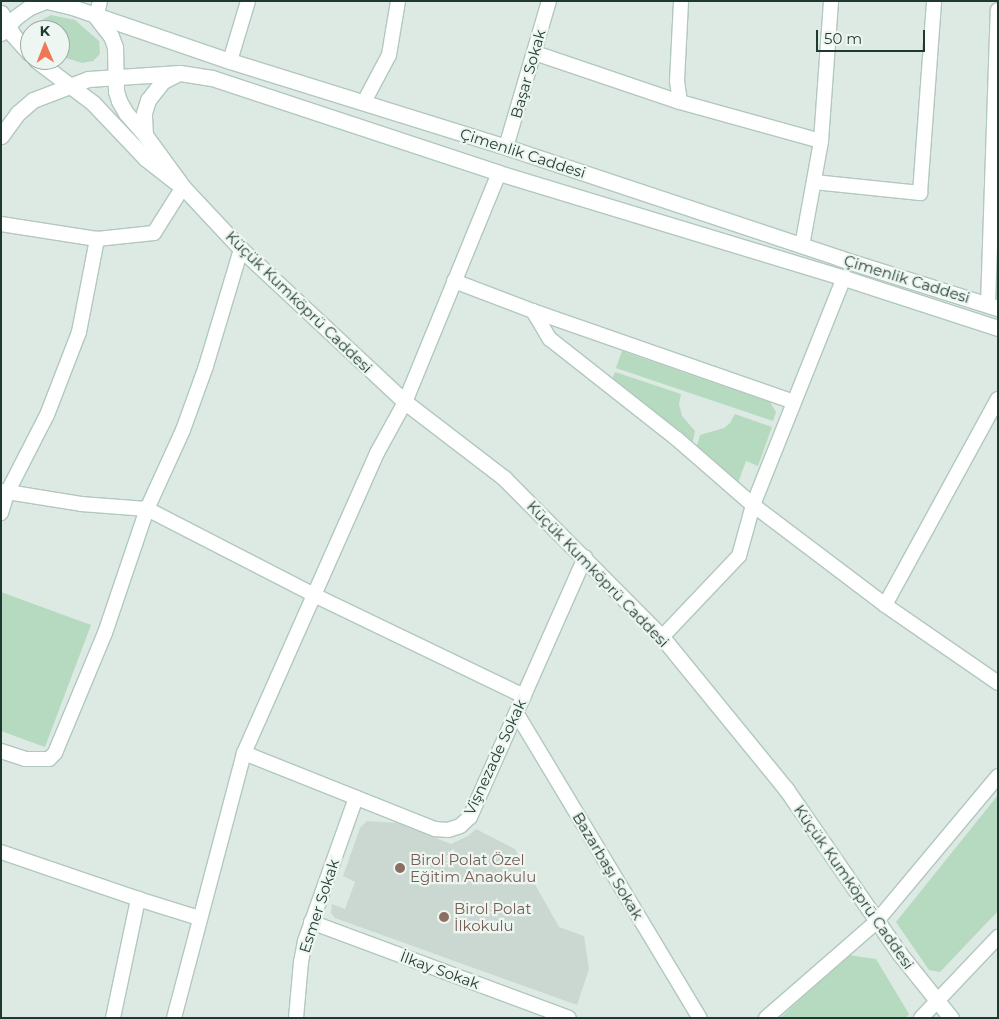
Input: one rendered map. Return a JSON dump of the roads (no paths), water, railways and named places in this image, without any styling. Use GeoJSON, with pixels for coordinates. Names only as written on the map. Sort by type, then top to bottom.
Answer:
{"type":"FeatureCollection","features":[{"type":"Feature","properties":{"kind":"street","name":"Çimenlik Caddesi"},"geometry":{"type":"LineString","coordinates":[[46,1],[72,7],[96,17],[230,61],[506,146],[802,246],[993,306]]}},
{"type":"Feature","properties":{"kind":"street"},"geometry":{"type":"LineString","coordinates":[[20,43],[3,23],[30,7],[46,1]]}},
{"type":"Feature","properties":{"kind":"street"},"geometry":{"type":"LineString","coordinates":[[96,17],[100,1]]}},
{"type":"Feature","properties":{"kind":"street"},"geometry":{"type":"LineString","coordinates":[[230,61],[248,1]]}},
{"type":"Feature","properties":{"kind":"street"},"geometry":{"type":"LineString","coordinates":[[364,102],[389,55],[398,1]]}},
{"type":"Feature","properties":{"kind":"street","name":"Başar Sokak"},"geometry":{"type":"LineString","coordinates":[[506,146],[549,1]]}},
{"type":"Feature","properties":{"kind":"street"},"geometry":{"type":"LineString","coordinates":[[680,102],[677,81],[681,1]]}},
{"type":"Feature","properties":{"kind":"street"},"geometry":{"type":"LineString","coordinates":[[802,246],[822,141],[831,1]]}},
{"type":"Feature","properties":{"kind":"street"},"geometry":{"type":"LineString","coordinates":[[814,182],[920,193],[934,1]]}},
{"type":"Feature","properties":{"kind":"street"},"geometry":{"type":"LineString","coordinates":[[993,306],[998,10]]}},
{"type":"Feature","properties":{"kind":"street","name":"Küçük Kumköprü Caddesi"},"geometry":{"type":"LineString","coordinates":[[96,17],[111,36],[115,54],[115,75],[119,101],[126,113],[145,135],[183,187],[241,249],[405,402],[504,478],[662,637],[786,789],[876,922],[951,1018]]}},
{"type":"Feature","properties":{"kind":"street"},"geometry":{"type":"LineString","coordinates":[[535,53],[680,102],[822,141]]}},
{"type":"Feature","properties":{"kind":"street","name":"Küçük Kumköprü Caddesi"},"geometry":{"type":"LineString","coordinates":[[50,70],[93,103],[145,158],[183,187]]}},
{"type":"Feature","properties":{"kind":"street","name":"Çimenlik Caddesi"},"geometry":{"type":"LineString","coordinates":[[1,136],[18,113],[33,100],[88,78],[115,75],[180,73],[212,78],[499,173],[844,278],[998,328]]}},
{"type":"Feature","properties":{"kind":"street"},"geometry":{"type":"LineString","coordinates":[[145,135],[144,113],[148,100],[163,81],[180,73]]}},
{"type":"Feature","properties":{"kind":"street"},"geometry":{"type":"LineString","coordinates":[[174,1018],[244,753],[377,453],[405,402],[499,173]]}},
{"type":"Feature","properties":{"kind":"street"},"geometry":{"type":"LineString","coordinates":[[1,224],[97,239],[154,233],[183,187]]}},
{"type":"Feature","properties":{"kind":"street"},"geometry":{"type":"LineString","coordinates":[[1,513],[4,492],[47,415],[79,332],[97,239]]}},
{"type":"Feature","properties":{"kind":"street"},"geometry":{"type":"LineString","coordinates":[[1,751],[25,759],[49,759],[55,753],[105,633],[147,509],[186,421],[206,366],[241,249]]}},
{"type":"Feature","properties":{"kind":"street"},"geometry":{"type":"LineString","coordinates":[[662,637],[739,556],[753,505],[844,278]]}},
{"type":"Feature","properties":{"kind":"street"},"geometry":{"type":"LineString","coordinates":[[454,281],[532,311],[794,402]]}},
{"type":"Feature","properties":{"kind":"street"},"geometry":{"type":"LineString","coordinates":[[532,311],[550,339],[677,439],[753,505],[885,605],[998,683]]}},
{"type":"Feature","properties":{"kind":"street"},"geometry":{"type":"LineString","coordinates":[[885,605],[998,399]]}},
{"type":"Feature","properties":{"kind":"street"},"geometry":{"type":"LineString","coordinates":[[4,492],[81,504],[147,509],[314,595],[524,696]]}},
{"type":"Feature","properties":{"kind":"street","name":"Vişnezade Sokak"},"geometry":{"type":"LineString","coordinates":[[244,753],[435,829],[448,830],[460,826],[470,817],[517,714],[584,557]]}},
{"type":"Feature","properties":{"kind":"street","name":"Bazarbaşı Sokak"},"geometry":{"type":"LineString","coordinates":[[517,714],[700,1018]]}},
{"type":"Feature","properties":{"kind":"street"},"geometry":{"type":"LineString","coordinates":[[766,1018],[876,922],[998,776]]}},
{"type":"Feature","properties":{"kind":"street","name":"Esmer Sokak"},"geometry":{"type":"LineString","coordinates":[[296,1018],[301,962],[311,922],[356,798]]}},
{"type":"Feature","properties":{"kind":"street"},"geometry":{"type":"LineString","coordinates":[[1,852],[199,918]]}},
{"type":"Feature","properties":{"kind":"street"},"geometry":{"type":"LineString","coordinates":[[113,1018],[138,899]]}},
{"type":"Feature","properties":{"kind":"street","name":"İlkay Sokak"},"geometry":{"type":"LineString","coordinates":[[311,922],[569,1018]]}},
{"type":"Feature","properties":{"kind":"street"},"geometry":{"type":"LineString","coordinates":[[921,1018],[998,937]]}},
{"type":"Feature","properties":{"kind":"place","name":"Birol Polat Özel Eğitim Anaokulu"},"geometry":{"type":"Point","coordinates":[400,868]}},
{"type":"Feature","properties":{"kind":"place","name":"Birol Polat İlkokulu"},"geometry":{"type":"Point","coordinates":[444,917]}}]}
